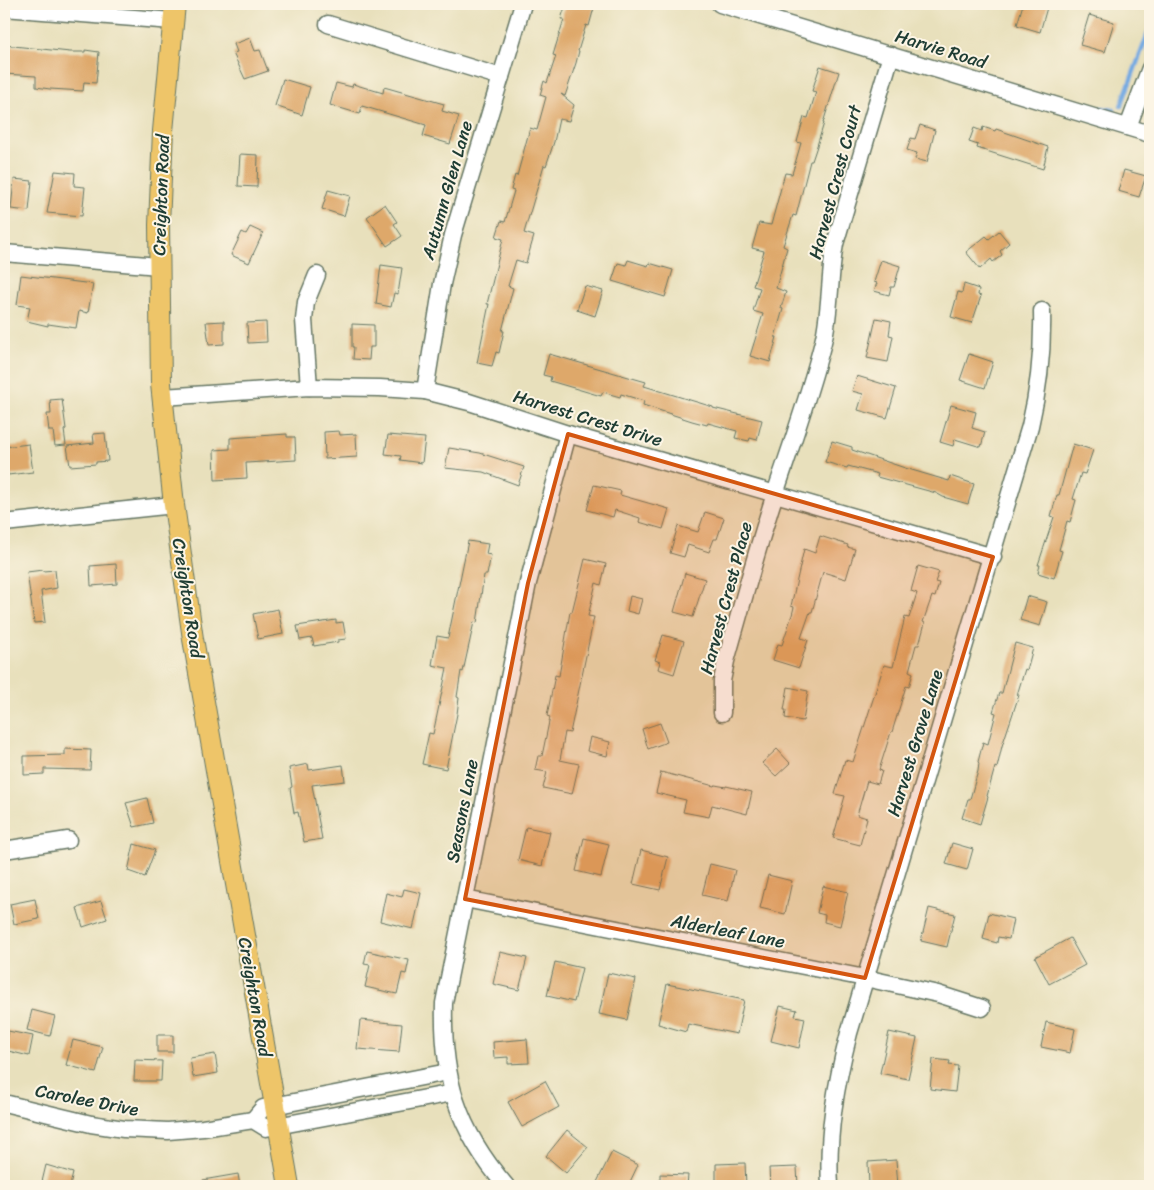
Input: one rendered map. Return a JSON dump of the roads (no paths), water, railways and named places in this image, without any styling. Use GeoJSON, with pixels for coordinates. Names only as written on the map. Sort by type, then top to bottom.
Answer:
{"type":"FeatureCollection","features":[{"type":"Feature","properties":{"kind":"main road","name":"Creighton Road"},"geometry":{"type":"LineString","coordinates":[[174,13],[163,130],[159,225],[163,397],[174,506],[193,639],[289,1186]]}},
{"type":"Feature","properties":{"kind":"street","name":"Autumn Glen Lane"},"geometry":{"type":"LineString","coordinates":[[425,392],[442,284],[453,235],[523,4]]}},
{"type":"Feature","properties":{"kind":"street","name":"Harvie Road"},"geometry":{"type":"LineString","coordinates":[[720,4],[1150,134]]}},
{"type":"Feature","properties":{"kind":"street"},"geometry":{"type":"LineString","coordinates":[[4,8],[174,13]]}},
{"type":"Feature","properties":{"kind":"street"},"geometry":{"type":"LineString","coordinates":[[328,24],[501,77]]}},
{"type":"Feature","properties":{"kind":"street","name":"Harvest Crest Court"},"geometry":{"type":"LineString","coordinates":[[775,494],[823,342],[828,316],[830,268],[835,244],[892,55]]}},
{"type":"Feature","properties":{"kind":"street"},"geometry":{"type":"LineString","coordinates":[[1128,127],[1150,68]]}},
{"type":"Feature","properties":{"kind":"street"},"geometry":{"type":"LineString","coordinates":[[4,253],[159,266]]}},
{"type":"Feature","properties":{"kind":"street"},"geometry":{"type":"LineString","coordinates":[[308,387],[304,320],[306,302],[317,275]]}},
{"type":"Feature","properties":{"kind":"street","name":"Harvest Grove Lane"},"geometry":{"type":"LineString","coordinates":[[830,1186],[830,1134],[834,1099],[849,1033],[993,557],[1030,426],[1038,390],[1042,311]]}},
{"type":"Feature","properties":{"kind":"street","name":"Harvest Crest Drive"},"geometry":{"type":"LineString","coordinates":[[163,397],[308,387],[380,388],[425,392],[469,402],[568,434],[993,557]]}},
{"type":"Feature","properties":{"kind":"street","name":"Seasons Lane"},"geometry":{"type":"LineString","coordinates":[[506,1186],[488,1165],[471,1138],[457,1109],[448,1072],[444,1029],[444,1003],[528,583],[568,434]]}},
{"type":"Feature","properties":{"kind":"street","name":"Harvest Crest Place"},"geometry":{"type":"LineString","coordinates":[[722,713],[722,681],[726,661],[775,494]]}},
{"type":"Feature","properties":{"kind":"street"},"geometry":{"type":"LineString","coordinates":[[4,523],[174,506]]}},
{"type":"Feature","properties":{"kind":"street"},"geometry":{"type":"LineString","coordinates":[[4,850],[68,840]]}},
{"type":"Feature","properties":{"kind":"street","name":"Alderleaf Lane"},"geometry":{"type":"LineString","coordinates":[[465,900],[865,978],[938,994],[982,1008]]}},
{"type":"Feature","properties":{"kind":"street"},"geometry":{"type":"LineString","coordinates":[[274,1106],[448,1072]]}},
{"type":"Feature","properties":{"kind":"street"},"geometry":{"type":"LineString","coordinates":[[278,1126],[453,1093]]}},
{"type":"Feature","properties":{"kind":"street","name":"Carolee Drive"},"geometry":{"type":"LineString","coordinates":[[4,1103],[94,1124],[146,1131],[203,1128],[253,1120],[266,1128],[278,1126]]}},
{"type":"Feature","properties":{"kind":"street","name":"Carolee Drive"},"geometry":{"type":"LineString","coordinates":[[253,1120],[263,1108],[274,1106]]}},
{"type":"Feature","properties":{"kind":"waterway"},"geometry":{"type":"LineString","coordinates":[[1121,106],[1150,28]]}},
{"type":"Feature","properties":{"kind":"waterway"},"geometry":{"type":"LineString","coordinates":[[1101,108],[1114,110]]}}]}
